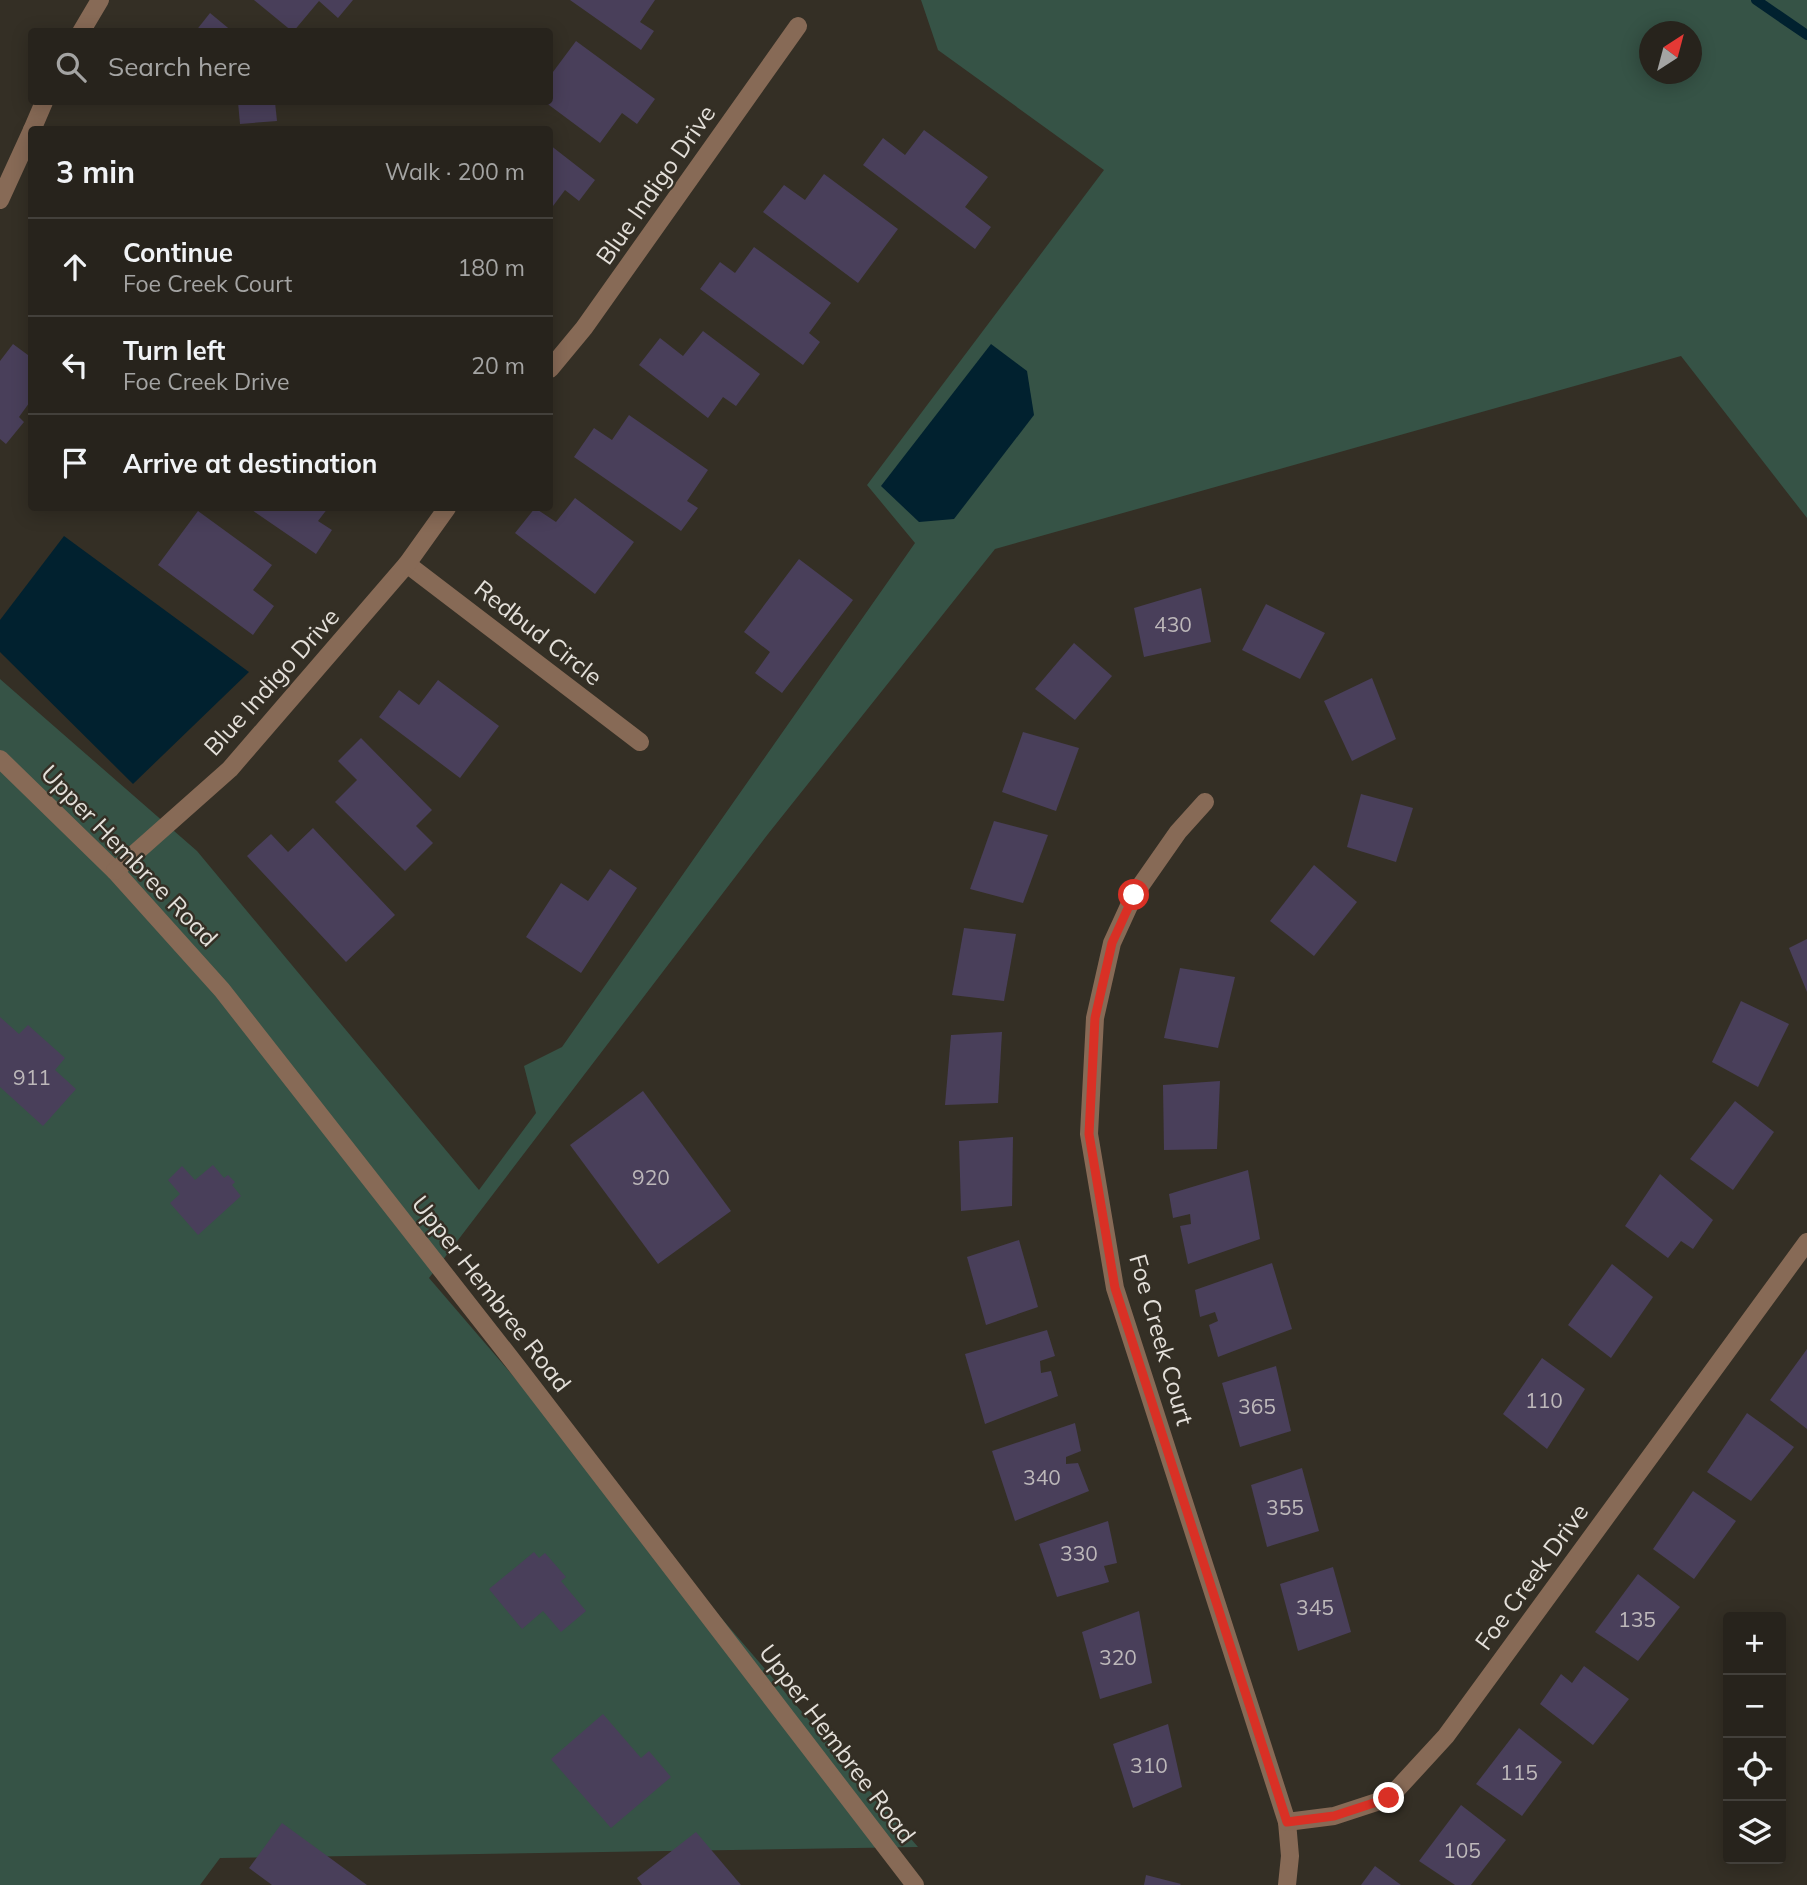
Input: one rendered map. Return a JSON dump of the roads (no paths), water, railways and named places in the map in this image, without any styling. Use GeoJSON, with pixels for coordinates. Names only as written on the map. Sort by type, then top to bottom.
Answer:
{"type":"FeatureCollection","features":[{"type":"Feature","properties":{"kind":"street"},"geometry":{"type":"LineString","coordinates":[[83,28],[100,0]]}},
{"type":"Feature","properties":{"kind":"street","name":"Blue Indigo Drive"},"geometry":{"type":"LineString","coordinates":[[553,365],[584,328],[798,26]]}},
{"type":"Feature","properties":{"kind":"street"},"geometry":{"type":"LineString","coordinates":[[34,126],[43,105]]}},
{"type":"Feature","properties":{"kind":"street"},"geometry":{"type":"LineString","coordinates":[[0,200],[28,139]]}},
{"type":"Feature","properties":{"kind":"street","name":"Blue Indigo Drive"},"geometry":{"type":"LineString","coordinates":[[115,871],[230,769],[407,564],[445,511]]}},
{"type":"Feature","properties":{"kind":"street","name":"Redbud Circle"},"geometry":{"type":"LineString","coordinates":[[407,564],[639,742]]}},
{"type":"Feature","properties":{"kind":"street","name":"Upper Hembree Road"},"geometry":{"type":"LineString","coordinates":[[0,759],[115,871],[230,1001],[519,1369],[915,1885]]}},
{"type":"Feature","properties":{"kind":"street","name":"Foe Creek Court"},"geometry":{"type":"LineString","coordinates":[[1205,802],[1178,832],[1134,895],[1112,943],[1095,1018],[1089,1134],[1115,1288],[1287,1822]]}},
{"type":"Feature","properties":{"kind":"street","name":"Foe Creek Drive"},"geometry":{"type":"LineString","coordinates":[[1287,1822],[1334,1816],[1389,1798],[1446,1736],[1807,1242]]}},
{"type":"Feature","properties":{"kind":"street"},"geometry":{"type":"LineString","coordinates":[[1287,1822],[1290,1856],[1287,1885]]}},
{"type":"Feature","properties":{"kind":"water"},"geometry":{"type":"Polygon","coordinates":[[[991,344],[1027,371],[1034,415],[954,519],[919,522],[881,486],[991,344]]]}},
{"type":"Feature","properties":{"kind":"water"},"geometry":{"type":"Polygon","coordinates":[[[64,536],[249,672],[133,784],[0,652],[0,620],[64,536]]]}},
{"type":"Feature","properties":{"kind":"waterway"},"geometry":{"type":"LineString","coordinates":[[1756,0],[1807,35]]}}]}
